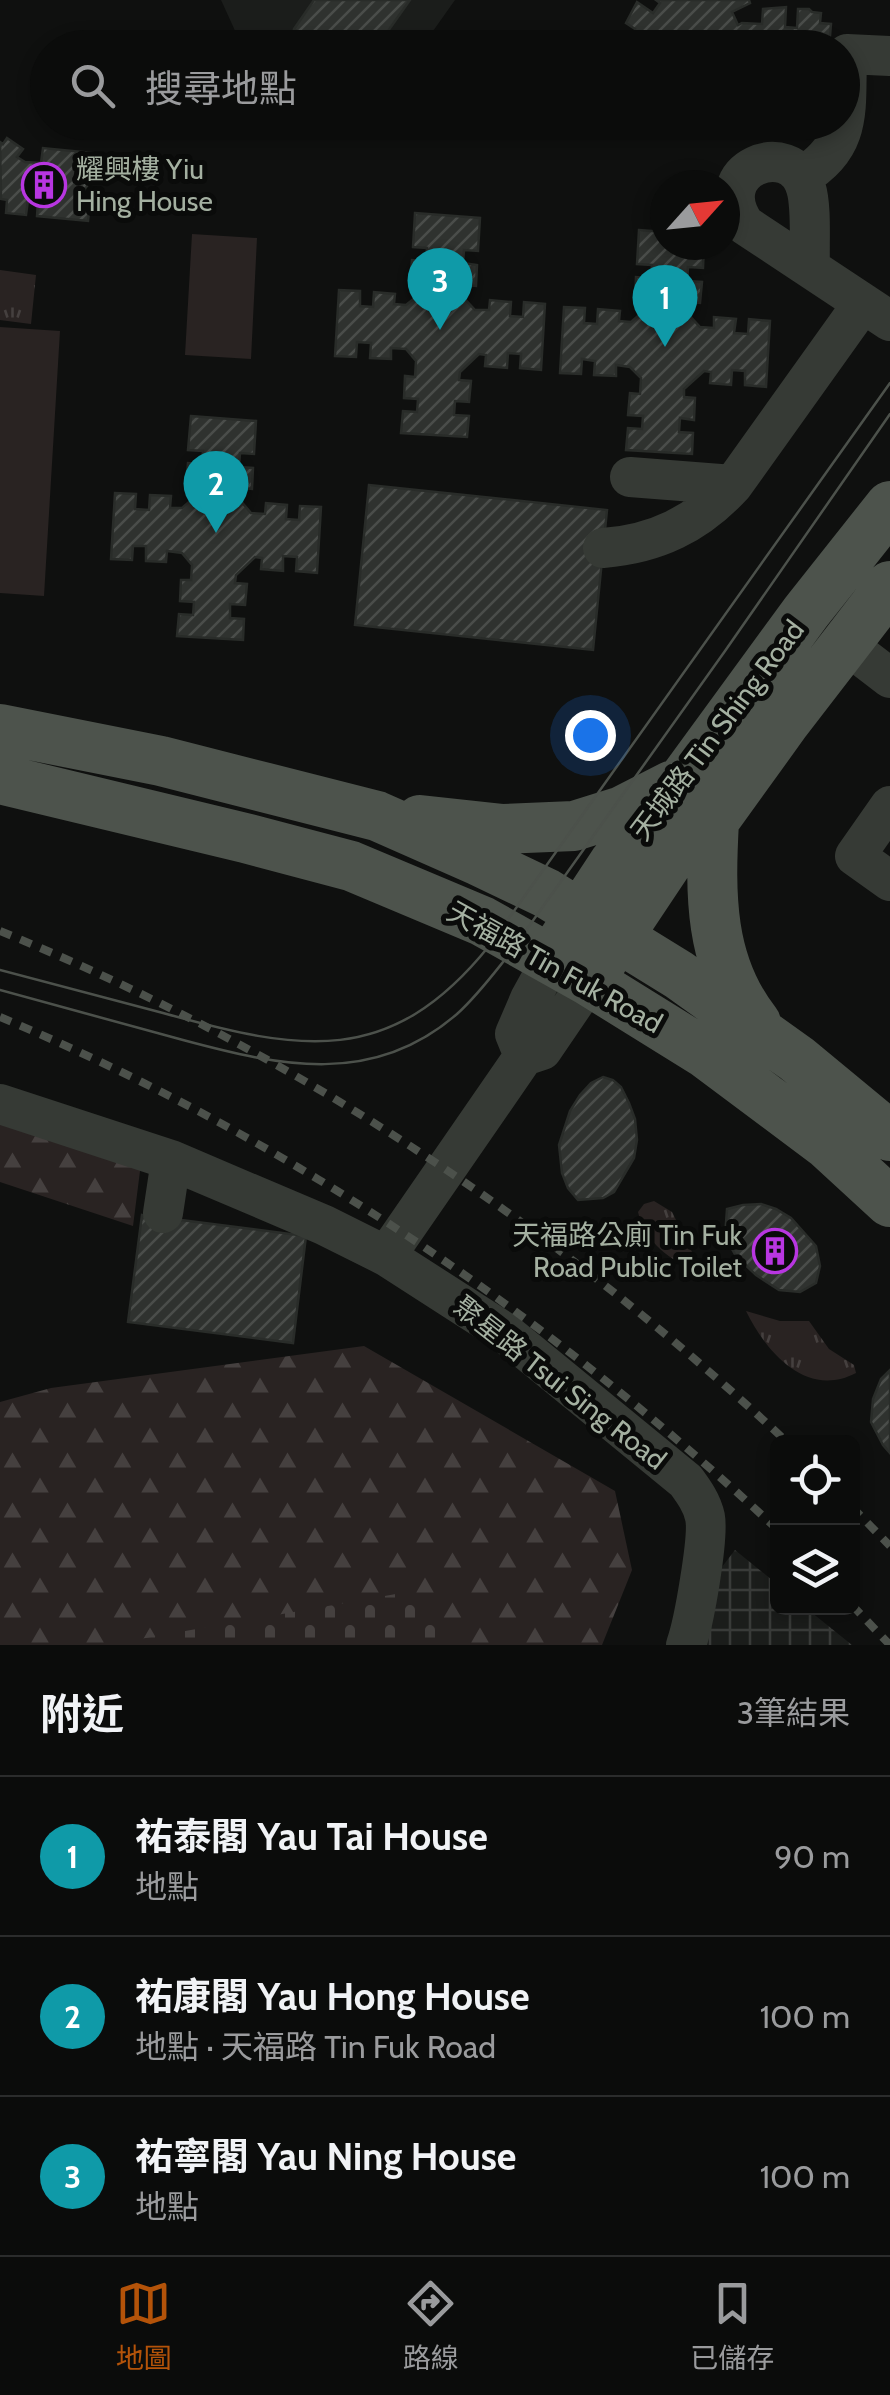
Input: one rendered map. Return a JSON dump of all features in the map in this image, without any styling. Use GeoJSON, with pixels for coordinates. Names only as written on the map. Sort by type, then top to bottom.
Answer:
{"type":"FeatureCollection","features":[{"type":"Feature","properties":{"kind":"main road"},"geometry":{"type":"LineString","coordinates":[[806,612],[890,470]]}},
{"type":"Feature","properties":{"kind":"main road","name":"天城路 Tin Shing Road"},"geometry":{"type":"LineString","coordinates":[[598,926],[614,863],[684,779],[806,612],[890,506]]}},
{"type":"Feature","properties":{"kind":"main road","name":"天城路 Tin Shing Road"},"geometry":{"type":"LineString","coordinates":[[570,970],[598,926],[682,842],[714,821],[890,586]]}},
{"type":"Feature","properties":{"kind":"main road","name":"天福路 Tin Fuk Road"},"geometry":{"type":"LineString","coordinates":[[0,729],[160,762],[377,816],[534,887],[670,969],[766,1035],[890,1136]]}},
{"type":"Feature","properties":{"kind":"main road","name":"天福路 Tin Fuk Road"},"geometry":{"type":"LineString","coordinates":[[0,779],[352,866],[482,921],[705,1053],[828,1146],[890,1202]]}},
{"type":"Feature","properties":{"kind":"main road"},"geometry":{"type":"LineString","coordinates":[[377,816],[503,828],[574,826],[622,811],[684,779]]}},
{"type":"Feature","properties":{"kind":"main road"},"geometry":{"type":"LineString","coordinates":[[714,821],[712,906],[721,958],[746,1010],[766,1035]]}},
{"type":"Feature","properties":{"kind":"street"},"geometry":{"type":"LineString","coordinates":[[860,55],[890,56]]}},
{"type":"Feature","properties":{"kind":"street"},"geometry":{"type":"LineString","coordinates":[[801,177],[825,160],[838,140]]}},
{"type":"Feature","properties":{"kind":"street"},"geometry":{"type":"LineString","coordinates":[[603,548],[669,534],[705,512],[733,485],[876,312],[745,225],[734,200],[742,175],[752,166],[779,162],[801,177],[807,190],[810,266]]}},
{"type":"Feature","properties":{"kind":"street"},"geometry":{"type":"LineString","coordinates":[[630,478],[733,485]]}},
{"type":"Feature","properties":{"kind":"street"},"geometry":{"type":"LineString","coordinates":[[846,645],[890,678]]}},
{"type":"Feature","properties":{"kind":"street"},"geometry":{"type":"LineString","coordinates":[[890,806],[855,856],[890,881]]}},
{"type":"Feature","properties":{"kind":"street"},"geometry":{"type":"LineString","coordinates":[[386,1256],[524,1056],[515,1034],[530,1000],[570,970]]}},
{"type":"Feature","properties":{"kind":"street","name":"聚星路 Tsui Sing Road"},"geometry":{"type":"LineString","coordinates":[[0,1104],[171,1160],[324,1225],[386,1256],[504,1332],[686,1481],[699,1498],[706,1519],[702,1564],[686,1645]]}},
{"type":"Feature","properties":{"kind":"street"},"geometry":{"type":"LineString","coordinates":[[163,1212],[171,1160]]}},
{"type":"Feature","properties":{"kind":"shaded area"},"geometry":{"type":"Polygon","coordinates":[[[221,0],[455,0],[434,30],[235,30],[221,0]]]}},
{"type":"Feature","properties":{"kind":"shaded area"},"geometry":{"type":"Polygon","coordinates":[[[735,1550],[770,1578],[770,1615],[815,1615],[852,1645],[701,1645],[715,1576],[735,1550]]]}},
{"type":"Feature","properties":{"kind":"green space"},"geometry":{"type":"Polygon","coordinates":[[[192,234],[257,238],[251,359],[185,355],[192,234]]]}},
{"type":"Feature","properties":{"kind":"green space"},"geometry":{"type":"Polygon","coordinates":[[[0,270],[36,275],[31,324],[0,320],[0,270]]]}},
{"type":"Feature","properties":{"kind":"green space"},"geometry":{"type":"Polygon","coordinates":[[[0,327],[60,331],[44,596],[0,593],[0,327]]]}},
{"type":"Feature","properties":{"kind":"green space"},"geometry":{"type":"Polygon","coordinates":[[[0,1122],[141,1163],[133,1226],[0,1182],[0,1122]]]}},
{"type":"Feature","properties":{"kind":"green space"},"geometry":{"type":"Polygon","coordinates":[[[654,1201],[672,1212],[703,1274],[671,1258],[647,1234],[638,1212],[644,1204],[654,1201]]]}},
{"type":"Feature","properties":{"kind":"green space"},"geometry":{"type":"Polygon","coordinates":[[[746,1311],[780,1321],[809,1321],[829,1349],[854,1365],[856,1373],[821,1380],[804,1376],[776,1355],[746,1311]]]}},
{"type":"Feature","properties":{"kind":"green space"},"geometry":{"type":"Polygon","coordinates":[[[364,1346],[615,1491],[632,1570],[602,1645],[0,1645],[0,1402],[51,1388],[364,1346]]]}},
{"type":"Feature","properties":{"kind":"green space"},"geometry":{"type":"Polygon","coordinates":[[[413,1591],[443,1634],[437,1645],[106,1645],[413,1591]]]}},
{"type":"Feature","properties":{"kind":"building"},"geometry":{"type":"Polygon","coordinates":[[[314,0],[410,0],[389,30],[294,29],[314,0]]]}},
{"type":"Feature","properties":{"kind":"building"},"geometry":{"type":"Polygon","coordinates":[[[656,0],[749,0],[750,3],[732,12],[738,25],[762,24],[763,9],[786,7],[785,27],[797,28],[798,9],[809,9],[821,13],[820,23],[831,24],[830,30],[634,30],[626,23],[637,2],[653,13],[660,3],[656,0]]]}},
{"type":"Feature","properties":{"kind":"building","name":"耀興樓 Yiu Hing House"},"geometry":{"type":"Polygon","coordinates":[[[7,138],[23,149],[17,157],[25,162],[41,163],[43,148],[94,153],[93,162],[100,163],[98,178],[88,177],[86,196],[97,197],[96,212],[89,212],[88,221],[37,216],[38,201],[28,200],[26,215],[6,213],[7,200],[1,199],[0,142],[3,144],[7,138]]]}},
{"type":"Feature","properties":{"kind":"building"},"geometry":{"type":"Polygon","coordinates":[[[415,213],[480,218],[478,251],[464,250],[463,263],[477,265],[476,286],[465,285],[464,298],[475,310],[489,310],[490,300],[511,302],[510,316],[523,317],[524,302],[545,304],[541,370],[520,368],[521,354],[508,353],[507,368],[485,366],[486,355],[479,354],[460,372],[459,380],[471,381],[469,402],[455,401],[454,415],[469,416],[467,437],[401,433],[403,411],[417,412],[418,399],[404,398],[405,376],[415,377],[416,361],[406,349],[391,348],[391,359],[370,358],[371,343],[357,342],[356,357],[335,356],[339,290],[360,291],[360,306],[373,307],[374,292],[395,294],[394,304],[406,305],[421,293],[421,282],[410,281],[412,260],[426,261],[427,248],[413,247],[415,213]]]}},
{"type":"Feature","properties":{"kind":"building"},"geometry":{"type":"Polygon","coordinates":[[[639,230],[650,231],[650,260],[703,260],[703,268],[688,267],[687,281],[702,282],[700,303],[690,302],[689,315],[700,327],[714,328],[714,317],[736,319],[734,333],[748,334],[749,319],[770,321],[766,387],[745,385],[745,371],[732,370],[731,385],[710,383],[711,372],[704,371],[684,389],[684,397],[695,398],[694,420],[680,418],[679,432],[693,433],[692,454],[626,450],[628,428],[642,429],[643,416],[628,415],[630,393],[640,394],[641,378],[630,367],[616,365],[616,376],[594,375],[595,361],[582,359],[581,374],[560,373],[564,307],[585,308],[584,323],[597,324],[598,309],[620,311],[619,321],[631,322],[645,310],[646,299],[635,298],[636,277],[651,278],[652,265],[637,264],[639,230]]]}},
{"type":"Feature","properties":{"kind":"building"},"geometry":{"type":"Polygon","coordinates":[[[191,416],[256,421],[254,454],[240,453],[239,467],[253,468],[252,489],[241,488],[240,500],[251,513],[265,514],[266,503],[287,505],[286,519],[299,520],[300,506],[321,507],[317,573],[296,571],[297,557],[283,556],[283,571],[261,569],[262,558],[255,557],[236,575],[235,583],[247,584],[245,605],[230,604],[230,618],[244,619],[243,640],[177,636],[179,614],[193,615],[194,602],[180,601],[181,580],[191,580],[192,565],[182,553],[167,551],[166,562],[146,561],[146,546],[133,546],[132,560],[111,559],[115,493],[136,494],[135,509],[149,510],[150,495],[171,496],[170,508],[182,508],[196,496],[197,485],[186,484],[188,463],[202,464],[203,451],[188,450],[191,416]]]}},
{"type":"Feature","properties":{"kind":"building"},"geometry":{"type":"Polygon","coordinates":[[[369,485],[607,510],[593,650],[355,625],[369,485]]]}},
{"type":"Feature","properties":{"kind":"building"},"geometry":{"type":"Polygon","coordinates":[[[603,1077],[621,1087],[629,1103],[637,1140],[634,1158],[614,1192],[603,1198],[578,1200],[562,1173],[559,1145],[570,1111],[580,1095],[603,1077]]]}},
{"type":"Feature","properties":{"kind":"building","name":"天福路公廁 Tin Fuk Road Public Toilet"},"geometry":{"type":"Polygon","coordinates":[[[761,1204],[791,1218],[816,1246],[820,1266],[816,1283],[800,1292],[779,1290],[736,1256],[725,1237],[727,1209],[761,1204]]]}},
{"type":"Feature","properties":{"kind":"building"},"geometry":{"type":"Polygon","coordinates":[[[142,1215],[306,1236],[293,1343],[128,1322],[142,1215]]]}},
{"type":"Feature","properties":{"kind":"building"},"geometry":{"type":"Polygon","coordinates":[[[890,1370],[890,1453],[871,1422],[873,1399],[881,1379],[890,1370]]]}},
{"type":"Feature","properties":{"kind":"tram line"},"geometry":{"type":"LineString","coordinates":[[0,970],[212,1026],[300,1041],[340,1040],[378,1031],[416,1014],[452,986],[489,946],[890,383]]}},
{"type":"Feature","properties":{"kind":"tram line"},"geometry":{"type":"LineString","coordinates":[[0,990],[219,1049],[290,1062],[359,1061],[392,1053],[425,1037],[457,1014],[507,957],[890,414]]}},
{"type":"Feature","properties":{"kind":"railway"},"geometry":{"type":"LineString","coordinates":[[0,931],[108,978],[214,1031],[417,1150],[608,1288],[779,1435]]}},
{"type":"Feature","properties":{"kind":"railway"},"geometry":{"type":"LineString","coordinates":[[0,1017],[211,1118],[412,1239],[600,1377],[691,1451],[772,1525]]}},
{"type":"Feature","properties":{"kind":"railway"},"geometry":{"type":"LineString","coordinates":[[860,1515],[890,1546]]}},
{"type":"Feature","properties":{"kind":"railway"},"geometry":{"type":"LineString","coordinates":[[860,1613],[890,1645]]}},
{"type":"Feature","properties":{"kind":"place","name":"耀興樓 Yiu Hing House"},"geometry":{"type":"Point","coordinates":[44,185]}},
{"type":"Feature","properties":{"kind":"place","name":"祐寧閣 Yau Ning House"},"geometry":{"type":"Point","coordinates":[440,330]}},
{"type":"Feature","properties":{"kind":"place","name":"祐泰閣 Yau Tai House"},"geometry":{"type":"Point","coordinates":[665,347]}},
{"type":"Feature","properties":{"kind":"place","name":"祐康閣 Yau Hong House"},"geometry":{"type":"Point","coordinates":[216,533]}},
{"type":"Feature","properties":{"kind":"place","name":"天福路公廁 Tin Fuk Road Public Toilet"},"geometry":{"type":"Point","coordinates":[775,1251]}}]}
